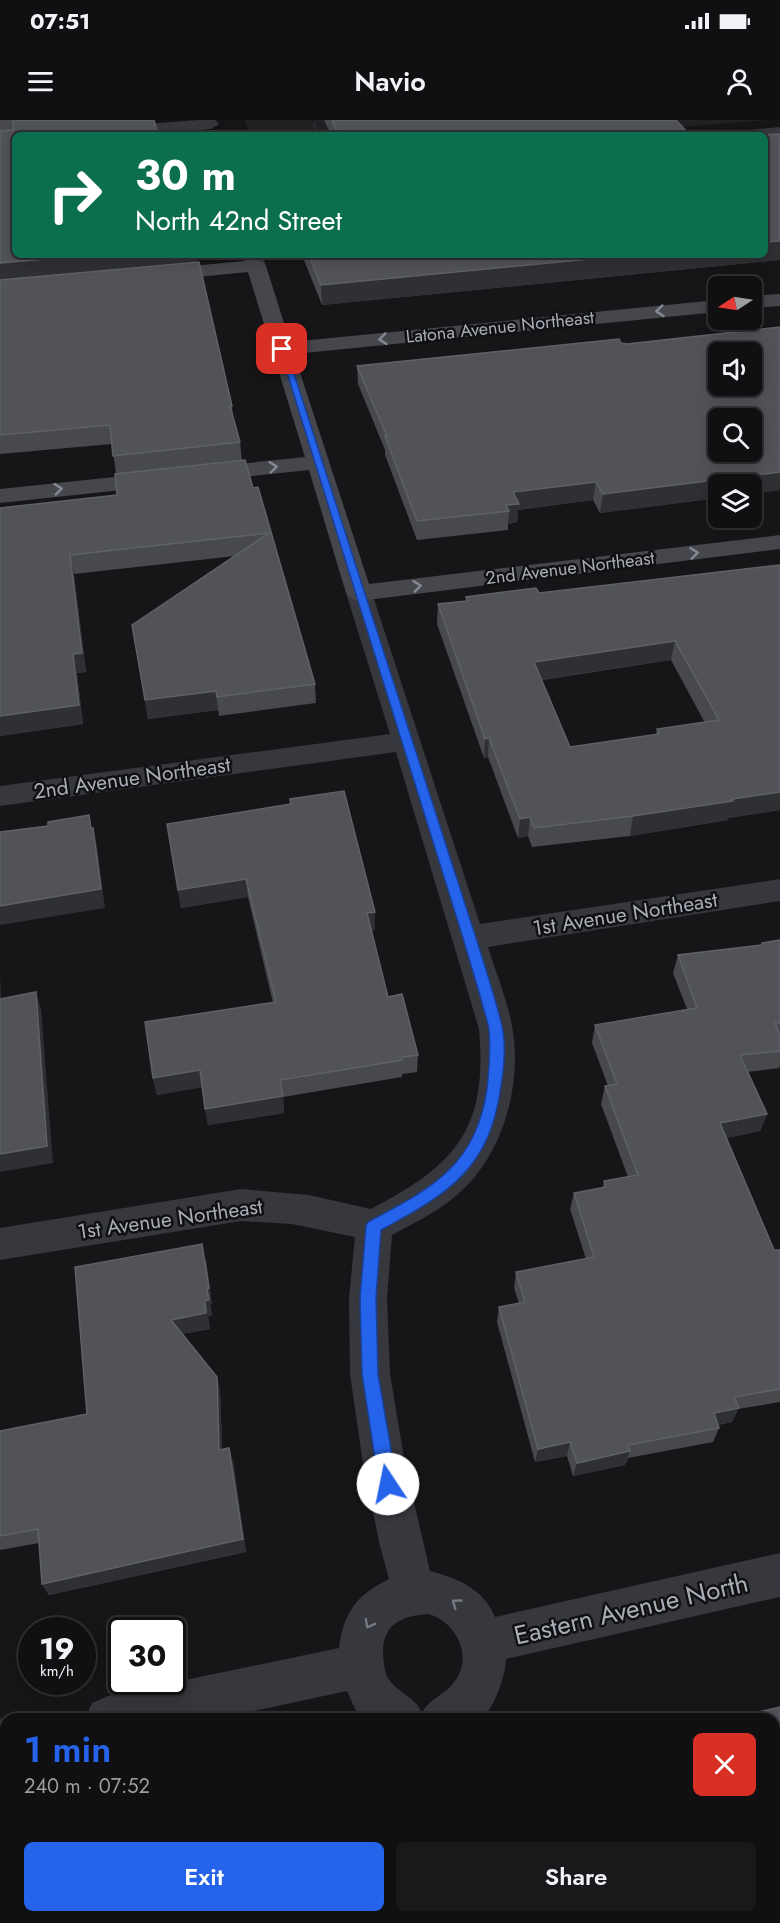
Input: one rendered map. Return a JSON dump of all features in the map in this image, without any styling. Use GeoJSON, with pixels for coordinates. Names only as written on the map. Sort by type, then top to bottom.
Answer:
{"type":"FeatureCollection","features":[{"type":"Feature","properties":{"kind":"street"},"geometry":{"type":"LineString","coordinates":[[119,132],[212,126]]}},
{"type":"Feature","properties":{"kind":"street"},"geometry":{"type":"LineString","coordinates":[[138,277],[254,261],[470,938],[496,1029],[496,1073],[490,1115],[482,1136],[469,1158],[447,1182],[417,1204],[374,1226],[368,1298],[370,1374],[384,1464],[401,1546],[414,1591]]}},
{"type":"Feature","properties":{"kind":"street"},"geometry":{"type":"LineString","coordinates":[[762,301],[780,300]]}},
{"type":"Feature","properties":{"kind":"street","name":"Latona Avenue Northeast"},"geometry":{"type":"LineString","coordinates":[[282,349],[708,307]]}},
{"type":"Feature","properties":{"kind":"street"},"geometry":{"type":"LineString","coordinates":[[0,496],[318,462]]}},
{"type":"Feature","properties":{"kind":"street","name":"2nd Avenue Northeast"},"geometry":{"type":"LineString","coordinates":[[359,593],[780,542]]}},
{"type":"Feature","properties":{"kind":"street","name":"2nd Avenue Northeast"},"geometry":{"type":"LineString","coordinates":[[0,796],[406,741]]}},
{"type":"Feature","properties":{"kind":"street","name":"1st Avenue Northeast"},"geometry":{"type":"LineString","coordinates":[[470,938],[780,890]]}},
{"type":"Feature","properties":{"kind":"street","name":"1st Avenue Northeast"},"geometry":{"type":"LineString","coordinates":[[0,1244],[241,1205],[276,1205],[306,1209],[374,1226]]}},
{"type":"Feature","properties":{"kind":"street","name":"Eastern Avenue North"},"geometry":{"type":"LineString","coordinates":[[482,1642],[780,1575]]}},
{"type":"Feature","properties":{"kind":"street"},"geometry":{"type":"LineString","coordinates":[[392,1713],[385,1709],[370,1692],[361,1672],[361,1649],[366,1628],[378,1610],[395,1597],[414,1591],[435,1592],[454,1600],[469,1614],[479,1632],[484,1652],[482,1674],[475,1693],[453,1713]]}},
{"type":"Feature","properties":{"kind":"street"},"geometry":{"type":"LineString","coordinates":[[137,1713],[362,1666]]}},
{"type":"Feature","properties":{"kind":"path"},"geometry":{"type":"LineString","coordinates":[[314,124],[316,132]]}},
{"type":"Feature","properties":{"kind":"shaded area"},"geometry":{"type":"Polygon","coordinates":[[[245,120],[767,120],[619,132],[249,132],[245,120]]]}},
{"type":"Feature","properties":{"kind":"building"},"geometry":{"type":"Polygon","coordinates":[[[13,120],[154,120],[157,132],[12,132],[12,258],[58,258],[0,263],[0,131],[13,130],[13,120]]]}},
{"type":"Feature","properties":{"kind":"building"},"geometry":{"type":"Polygon","coordinates":[[[332,120],[676,120],[687,132],[337,132],[332,120]]]}},
{"type":"Feature","properties":{"kind":"building"},"geometry":{"type":"Polygon","coordinates":[[[780,134],[780,241],[768,242],[768,135],[780,134]]]}},
{"type":"Feature","properties":{"kind":"building"},"geometry":{"type":"Polygon","coordinates":[[[310,258],[600,258],[321,285],[310,258]]]}},
{"type":"Feature","properties":{"kind":"building"},"geometry":{"type":"Polygon","coordinates":[[[199,262],[240,442],[113,456],[110,425],[0,435],[0,280],[199,262]]]}},
{"type":"Feature","properties":{"kind":"building"},"geometry":{"type":"Polygon","coordinates":[[[780,327],[780,472],[708,474],[708,481],[603,494],[596,482],[513,492],[519,504],[506,505],[509,511],[417,521],[385,436],[387,436],[357,366],[619,339],[621,343],[780,327]]]}},
{"type":"Feature","properties":{"kind":"building"},"geometry":{"type":"Polygon","coordinates":[[[245,460],[253,488],[258,487],[315,684],[217,697],[216,691],[145,700],[132,625],[269,533],[70,555],[82,653],[73,654],[79,705],[0,716],[0,508],[117,495],[115,474],[245,460]]]}},
{"type":"Feature","properties":{"kind":"building"},"geometry":{"type":"Polygon","coordinates":[[[780,565],[780,792],[633,816],[534,828],[530,817],[520,819],[489,738],[485,739],[438,604],[467,601],[466,597],[536,588],[539,593],[780,565]],[[675,641],[534,662],[570,747],[659,734],[657,729],[719,720],[675,641]]]}},
{"type":"Feature","properties":{"kind":"building"},"geometry":{"type":"Polygon","coordinates":[[[344,791],[375,912],[367,913],[388,997],[402,994],[418,1055],[402,1057],[402,1060],[280,1080],[283,1096],[205,1109],[200,1070],[153,1078],[145,1022],[276,1002],[246,879],[178,890],[167,824],[291,804],[290,799],[344,791]]]}},
{"type":"Feature","properties":{"kind":"building"},"geometry":{"type":"Polygon","coordinates":[[[89,815],[91,828],[93,828],[101,889],[0,906],[0,832],[48,826],[48,822],[89,815]]]}},
{"type":"Feature","properties":{"kind":"building"},"geometry":{"type":"Polygon","coordinates":[[[780,940],[780,1023],[775,1023],[780,1037],[780,1051],[740,1055],[767,1114],[720,1123],[774,1250],[780,1250],[780,1389],[734,1397],[739,1408],[714,1413],[719,1428],[628,1445],[630,1451],[577,1463],[570,1442],[538,1449],[499,1307],[525,1302],[516,1272],[594,1257],[574,1193],[606,1187],[604,1181],[638,1175],[605,1086],[617,1084],[595,1025],[697,1008],[678,955],[762,945],[762,943],[780,940]]]}},
{"type":"Feature","properties":{"kind":"building"},"geometry":{"type":"Polygon","coordinates":[[[36,992],[47,1146],[0,1154],[0,999],[36,992]]]}},
{"type":"Feature","properties":{"kind":"building"},"geometry":{"type":"Polygon","coordinates":[[[202,1244],[209,1288],[207,1289],[209,1300],[205,1301],[206,1313],[171,1320],[217,1377],[219,1450],[229,1448],[243,1539],[42,1584],[38,1529],[0,1536],[0,1431],[87,1414],[75,1267],[202,1244]]]}},
{"type":"Feature","properties":{"kind":"building"},"geometry":{"type":"Polygon","coordinates":[[[780,1707],[780,1713],[755,1713],[780,1707]]]}},
{"type":"Feature","properties":{"kind":"route"},"geometry":{"type":"LineString","coordinates":[[282,349],[470,938],[496,1029],[496,1073],[490,1115],[482,1136],[469,1158],[447,1182],[417,1204],[374,1226],[368,1298],[370,1374],[388,1484]]}}]}
